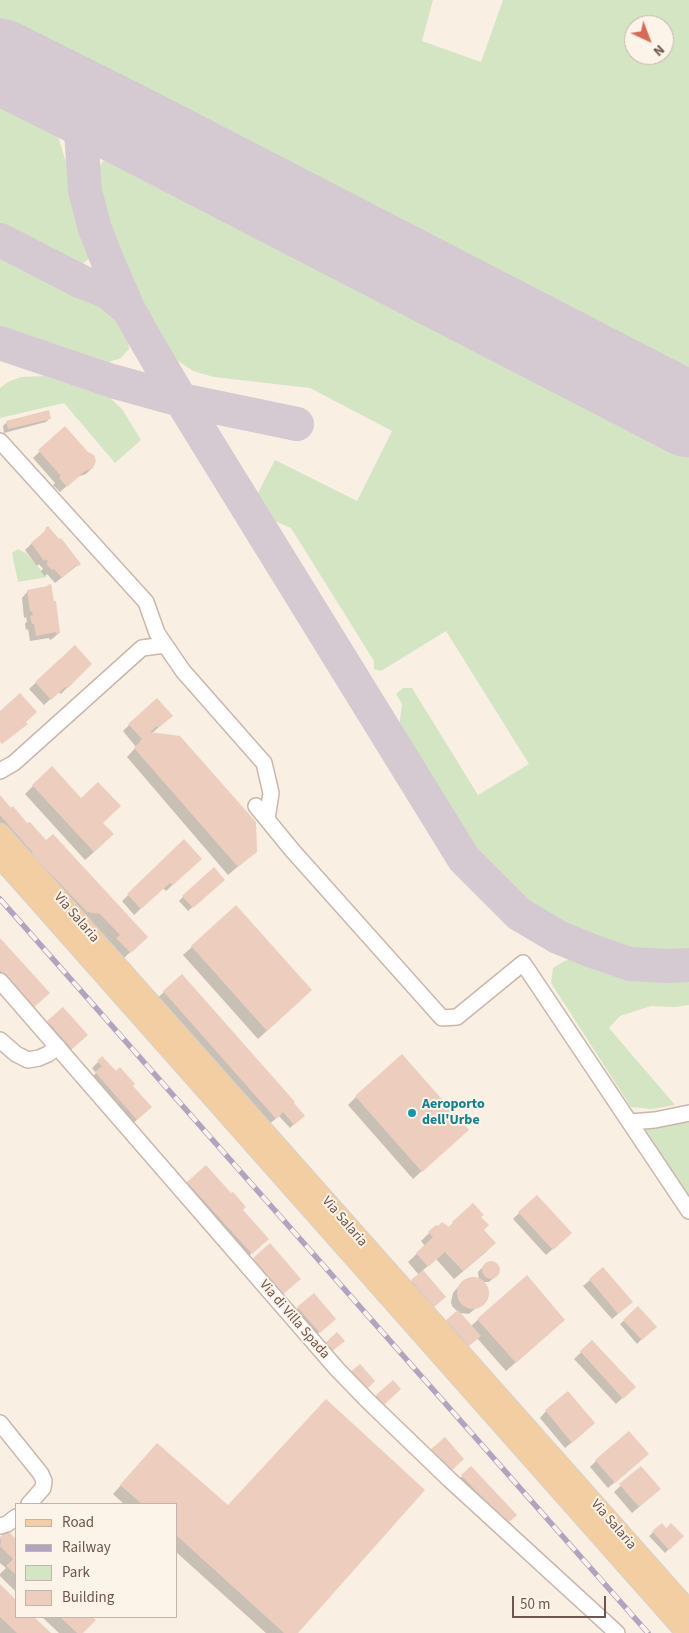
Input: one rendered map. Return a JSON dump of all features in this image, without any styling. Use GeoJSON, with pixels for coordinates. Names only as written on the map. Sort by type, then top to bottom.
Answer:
{"type":"FeatureCollection","features":[{"type":"Feature","properties":{"kind":"main road","name":"Via Salaria"},"geometry":{"type":"LineString","coordinates":[[0,833],[689,1610]]}},
{"type":"Feature","properties":{"kind":"main road","name":"Via Salaria"},"geometry":{"type":"LineString","coordinates":[[0,858],[686,1633]]}},
{"type":"Feature","properties":{"kind":"street"},"geometry":{"type":"LineString","coordinates":[[0,442],[146,602],[156,633],[183,671],[264,763],[271,793],[267,820]]}},
{"type":"Feature","properties":{"kind":"street"},"geometry":{"type":"LineString","coordinates":[[0,771],[14,763],[142,648],[165,645]]}},
{"type":"Feature","properties":{"kind":"street"},"geometry":{"type":"LineString","coordinates":[[256,806],[292,850],[442,1018],[457,1017],[523,963],[689,1211]]}},
{"type":"Feature","properties":{"kind":"street","name":"Via di Villa Spada"},"geometry":{"type":"LineString","coordinates":[[0,981],[300,1328],[368,1402],[465,1495],[617,1633]]}},
{"type":"Feature","properties":{"kind":"street"},"geometry":{"type":"LineString","coordinates":[[0,1040],[16,1054],[28,1060],[48,1054],[58,1046]]}},
{"type":"Feature","properties":{"kind":"street"},"geometry":{"type":"LineString","coordinates":[[630,1122],[689,1113]]}},
{"type":"Feature","properties":{"kind":"street"},"geometry":{"type":"LineString","coordinates":[[0,1423],[41,1474],[44,1481],[43,1488],[30,1503]]}},
{"type":"Feature","properties":{"kind":"street"},"geometry":{"type":"LineString","coordinates":[[0,1526],[7,1524],[15,1517]]}},
{"type":"Feature","properties":{"kind":"green space"},"geometry":{"type":"Polygon","coordinates":[[[0,0],[433,0],[422,41],[481,62],[503,0],[689,0],[689,377],[0,24],[0,0]]]}},
{"type":"Feature","properties":{"kind":"green space"},"geometry":{"type":"Polygon","coordinates":[[[0,92],[53,120],[92,247],[89,259],[83,263],[73,262],[0,225],[0,92]]]}},
{"type":"Feature","properties":{"kind":"green space"},"geometry":{"type":"Polygon","coordinates":[[[121,153],[689,445],[689,953],[663,953],[620,948],[588,937],[537,911],[503,880],[470,843],[399,728],[402,704],[396,694],[403,688],[412,688],[478,795],[529,764],[446,631],[381,671],[374,669],[374,661],[291,528],[268,518],[258,493],[275,460],[357,501],[392,431],[310,388],[214,377],[193,371],[171,356],[142,312],[111,238],[98,188],[96,171],[104,160],[114,154],[121,153]]]}},
{"type":"Feature","properties":{"kind":"green space"},"geometry":{"type":"Polygon","coordinates":[[[0,253],[118,313],[127,332],[129,349],[121,358],[109,362],[0,326],[0,253]]]}},
{"type":"Feature","properties":{"kind":"green space"},"geometry":{"type":"Polygon","coordinates":[[[44,376],[110,398],[122,409],[141,440],[115,463],[64,403],[0,418],[0,388],[8,382],[21,377],[44,376]]]}},
{"type":"Feature","properties":{"kind":"green space"},"geometry":{"type":"Polygon","coordinates":[[[18,549],[26,553],[47,577],[18,582],[12,553],[18,549]]]}},
{"type":"Feature","properties":{"kind":"green space"},"geometry":{"type":"Polygon","coordinates":[[[576,958],[647,976],[689,977],[689,1005],[674,1007],[651,1006],[620,1016],[609,1028],[675,1105],[652,1109],[631,1107],[551,983],[553,968],[564,961],[576,958]]]}},
{"type":"Feature","properties":{"kind":"green space"},"geometry":{"type":"Polygon","coordinates":[[[689,1120],[689,1198],[645,1129],[689,1120]]]}},
{"type":"Feature","properties":{"kind":"building"},"geometry":{"type":"Polygon","coordinates":[[[49,410],[51,419],[8,429],[6,421],[49,410]]]}},
{"type":"Feature","properties":{"kind":"building"},"geometry":{"type":"Polygon","coordinates":[[[65,426],[88,452],[94,455],[96,461],[93,468],[85,471],[67,487],[59,478],[61,476],[38,450],[65,426]]]}},
{"type":"Feature","properties":{"kind":"building"},"geometry":{"type":"Polygon","coordinates":[[[48,526],[59,539],[61,538],[81,564],[76,565],[62,578],[54,569],[52,570],[46,564],[48,562],[46,559],[44,561],[31,543],[48,526]]]}},
{"type":"Feature","properties":{"kind":"building"},"geometry":{"type":"Polygon","coordinates":[[[51,584],[54,601],[56,601],[60,633],[36,636],[34,624],[32,624],[30,616],[33,615],[32,611],[30,612],[27,590],[51,584]]]}},
{"type":"Feature","properties":{"kind":"building"},"geometry":{"type":"Polygon","coordinates":[[[75,645],[92,664],[68,688],[65,687],[51,700],[35,682],[75,645]]]}},
{"type":"Feature","properties":{"kind":"building"},"geometry":{"type":"Polygon","coordinates":[[[20,693],[37,712],[26,722],[28,724],[2,744],[0,742],[0,711],[20,693]]]}},
{"type":"Feature","properties":{"kind":"building"},"geometry":{"type":"Polygon","coordinates":[[[157,698],[173,716],[150,732],[180,736],[256,822],[257,852],[238,867],[134,748],[142,739],[128,724],[157,698]]]}},
{"type":"Feature","properties":{"kind":"building"},"geometry":{"type":"Polygon","coordinates":[[[52,766],[81,798],[98,782],[121,806],[103,823],[114,834],[94,852],[32,785],[52,766]]]}},
{"type":"Feature","properties":{"kind":"building"},"geometry":{"type":"Polygon","coordinates":[[[0,795],[11,808],[13,806],[27,823],[30,822],[46,840],[53,834],[148,937],[131,953],[116,938],[120,935],[100,914],[87,912],[32,854],[0,815],[0,795]]]}},
{"type":"Feature","properties":{"kind":"building"},"geometry":{"type":"Polygon","coordinates":[[[184,839],[202,859],[173,885],[170,883],[141,909],[127,894],[184,839]]]}},
{"type":"Feature","properties":{"kind":"building"},"geometry":{"type":"Polygon","coordinates":[[[214,867],[225,880],[193,908],[182,896],[214,867]]]}},
{"type":"Feature","properties":{"kind":"building"},"geometry":{"type":"Polygon","coordinates":[[[236,905],[312,990],[267,1031],[191,946],[236,905]]]}},
{"type":"Feature","properties":{"kind":"building"},"geometry":{"type":"Polygon","coordinates":[[[0,938],[50,993],[34,1007],[0,970],[0,938]]]}},
{"type":"Feature","properties":{"kind":"building"},"geometry":{"type":"Polygon","coordinates":[[[182,974],[295,1102],[305,1116],[294,1125],[283,1112],[276,1119],[163,991],[182,974]]]}},
{"type":"Feature","properties":{"kind":"building"},"geometry":{"type":"Polygon","coordinates":[[[63,1007],[88,1035],[72,1049],[47,1021],[63,1007]]]}},
{"type":"Feature","properties":{"kind":"building","name":"Aeroporto dell'Urbe"},"geometry":{"type":"Polygon","coordinates":[[[402,1054],[469,1130],[422,1172],[355,1096],[402,1054]]]}},
{"type":"Feature","properties":{"kind":"building"},"geometry":{"type":"Polygon","coordinates":[[[102,1056],[116,1071],[120,1067],[135,1084],[133,1086],[152,1107],[137,1120],[95,1072],[102,1066],[97,1061],[102,1056]]]}},
{"type":"Feature","properties":{"kind":"building"},"geometry":{"type":"Polygon","coordinates":[[[206,1165],[246,1207],[243,1210],[269,1239],[252,1254],[187,1182],[206,1165]]]}},
{"type":"Feature","properties":{"kind":"building"},"geometry":{"type":"Polygon","coordinates":[[[537,1195],[572,1233],[553,1250],[518,1212],[537,1195]]]}},
{"type":"Feature","properties":{"kind":"building"},"geometry":{"type":"Polygon","coordinates":[[[473,1203],[484,1215],[481,1217],[489,1225],[484,1230],[496,1243],[463,1271],[445,1252],[428,1267],[416,1253],[433,1237],[428,1232],[442,1222],[449,1227],[473,1203]]]}},
{"type":"Feature","properties":{"kind":"building"},"geometry":{"type":"Polygon","coordinates":[[[270,1243],[301,1279],[283,1294],[252,1259],[270,1243]]]}},
{"type":"Feature","properties":{"kind":"building"},"geometry":{"type":"Polygon","coordinates":[[[491,1261],[497,1264],[500,1270],[497,1276],[491,1279],[485,1276],[482,1270],[485,1264],[491,1261]]]}},
{"type":"Feature","properties":{"kind":"building"},"geometry":{"type":"Polygon","coordinates":[[[603,1267],[633,1302],[618,1314],[589,1279],[603,1267]]]}},
{"type":"Feature","properties":{"kind":"building"},"geometry":{"type":"Polygon","coordinates":[[[423,1270],[446,1297],[434,1307],[411,1280],[423,1270]]]}},
{"type":"Feature","properties":{"kind":"building"},"geometry":{"type":"Polygon","coordinates":[[[527,1275],[565,1320],[516,1363],[477,1319],[527,1275]]]}},
{"type":"Feature","properties":{"kind":"building"},"geometry":{"type":"Polygon","coordinates":[[[473,1277],[479,1278],[484,1282],[488,1287],[488,1299],[484,1304],[479,1308],[473,1309],[467,1308],[462,1304],[458,1299],[457,1293],[458,1287],[462,1282],[467,1278],[473,1277]]]}},
{"type":"Feature","properties":{"kind":"building"},"geometry":{"type":"Polygon","coordinates":[[[314,1293],[336,1319],[320,1333],[297,1307],[314,1293]]]}},
{"type":"Feature","properties":{"kind":"building"},"geometry":{"type":"Polygon","coordinates":[[[638,1306],[657,1327],[642,1340],[623,1320],[638,1306]]]}},
{"type":"Feature","properties":{"kind":"building"},"geometry":{"type":"Polygon","coordinates":[[[458,1310],[481,1336],[469,1346],[446,1320],[458,1310]]]}},
{"type":"Feature","properties":{"kind":"building"},"geometry":{"type":"Polygon","coordinates":[[[337,1332],[345,1341],[331,1352],[324,1344],[337,1332]]]}},
{"type":"Feature","properties":{"kind":"building"},"geometry":{"type":"Polygon","coordinates":[[[592,1340],[636,1387],[623,1399],[580,1351],[592,1340]]]}},
{"type":"Feature","properties":{"kind":"building"},"geometry":{"type":"Polygon","coordinates":[[[360,1364],[375,1381],[366,1390],[350,1372],[360,1364]]]}},
{"type":"Feature","properties":{"kind":"building"},"geometry":{"type":"Polygon","coordinates":[[[393,1380],[401,1389],[384,1405],[376,1395],[393,1380]]]}},
{"type":"Feature","properties":{"kind":"building"},"geometry":{"type":"Polygon","coordinates":[[[568,1391],[595,1423],[572,1443],[545,1410],[568,1391]]]}},
{"type":"Feature","properties":{"kind":"building"},"geometry":{"type":"Polygon","coordinates":[[[326,1399],[425,1490],[298,1633],[284,1633],[178,1537],[178,1503],[141,1503],[120,1485],[157,1443],[228,1505],[326,1399]]]}},
{"type":"Feature","properties":{"kind":"building"},"geometry":{"type":"Polygon","coordinates":[[[629,1431],[649,1454],[615,1483],[595,1460],[629,1431]]]}},
{"type":"Feature","properties":{"kind":"building"},"geometry":{"type":"Polygon","coordinates":[[[445,1437],[464,1459],[450,1472],[430,1450],[445,1437]]]}},
{"type":"Feature","properties":{"kind":"building"},"geometry":{"type":"Polygon","coordinates":[[[471,1466],[517,1515],[507,1524],[461,1475],[471,1466]]]}},
{"type":"Feature","properties":{"kind":"building"},"geometry":{"type":"Polygon","coordinates":[[[641,1466],[661,1489],[639,1507],[619,1484],[641,1466]]]}},
{"type":"Feature","properties":{"kind":"building"},"geometry":{"type":"Polygon","coordinates":[[[662,1523],[666,1528],[671,1523],[684,1536],[669,1550],[652,1531],[662,1523]]]}},
{"type":"Feature","properties":{"kind":"building"},"geometry":{"type":"Polygon","coordinates":[[[7,1530],[15,1538],[15,1574],[6,1566],[13,1559],[0,1546],[0,1537],[7,1530]]]}},
{"type":"Feature","properties":{"kind":"building"},"geometry":{"type":"Polygon","coordinates":[[[0,1584],[15,1599],[15,1618],[35,1618],[51,1633],[17,1633],[0,1617],[0,1584]]]}},
{"type":"Feature","properties":{"kind":"building"},"geometry":{"type":"Polygon","coordinates":[[[61,1618],[94,1618],[96,1620],[83,1633],[77,1633],[61,1618]]]}},
{"type":"Feature","properties":{"kind":"taxiway"},"geometry":{"type":"LineString","coordinates":[[55,88],[78,117],[82,146]]}},
{"type":"Feature","properties":{"kind":"taxiway"},"geometry":{"type":"LineString","coordinates":[[128,125],[104,127],[82,146],[85,191],[95,229],[129,310],[181,400],[464,859],[519,914],[558,937],[630,964],[689,965]]}},
{"type":"Feature","properties":{"kind":"taxiway"},"geometry":{"type":"LineString","coordinates":[[0,240],[82,282],[108,292],[129,310]]}},
{"type":"Feature","properties":{"kind":"taxiway"},"geometry":{"type":"LineString","coordinates":[[0,343],[112,381],[181,400],[297,424]]}},
{"type":"Feature","properties":{"kind":"runway"},"geometry":{"type":"LineString","coordinates":[[0,61],[128,125],[689,415]]}},
{"type":"Feature","properties":{"kind":"railway"},"geometry":{"type":"LineString","coordinates":[[0,899],[648,1633]]}},
{"type":"Feature","properties":{"kind":"place","name":"Aeroporto dell'Urbe"},"geometry":{"type":"Point","coordinates":[412,1113]}}]}
